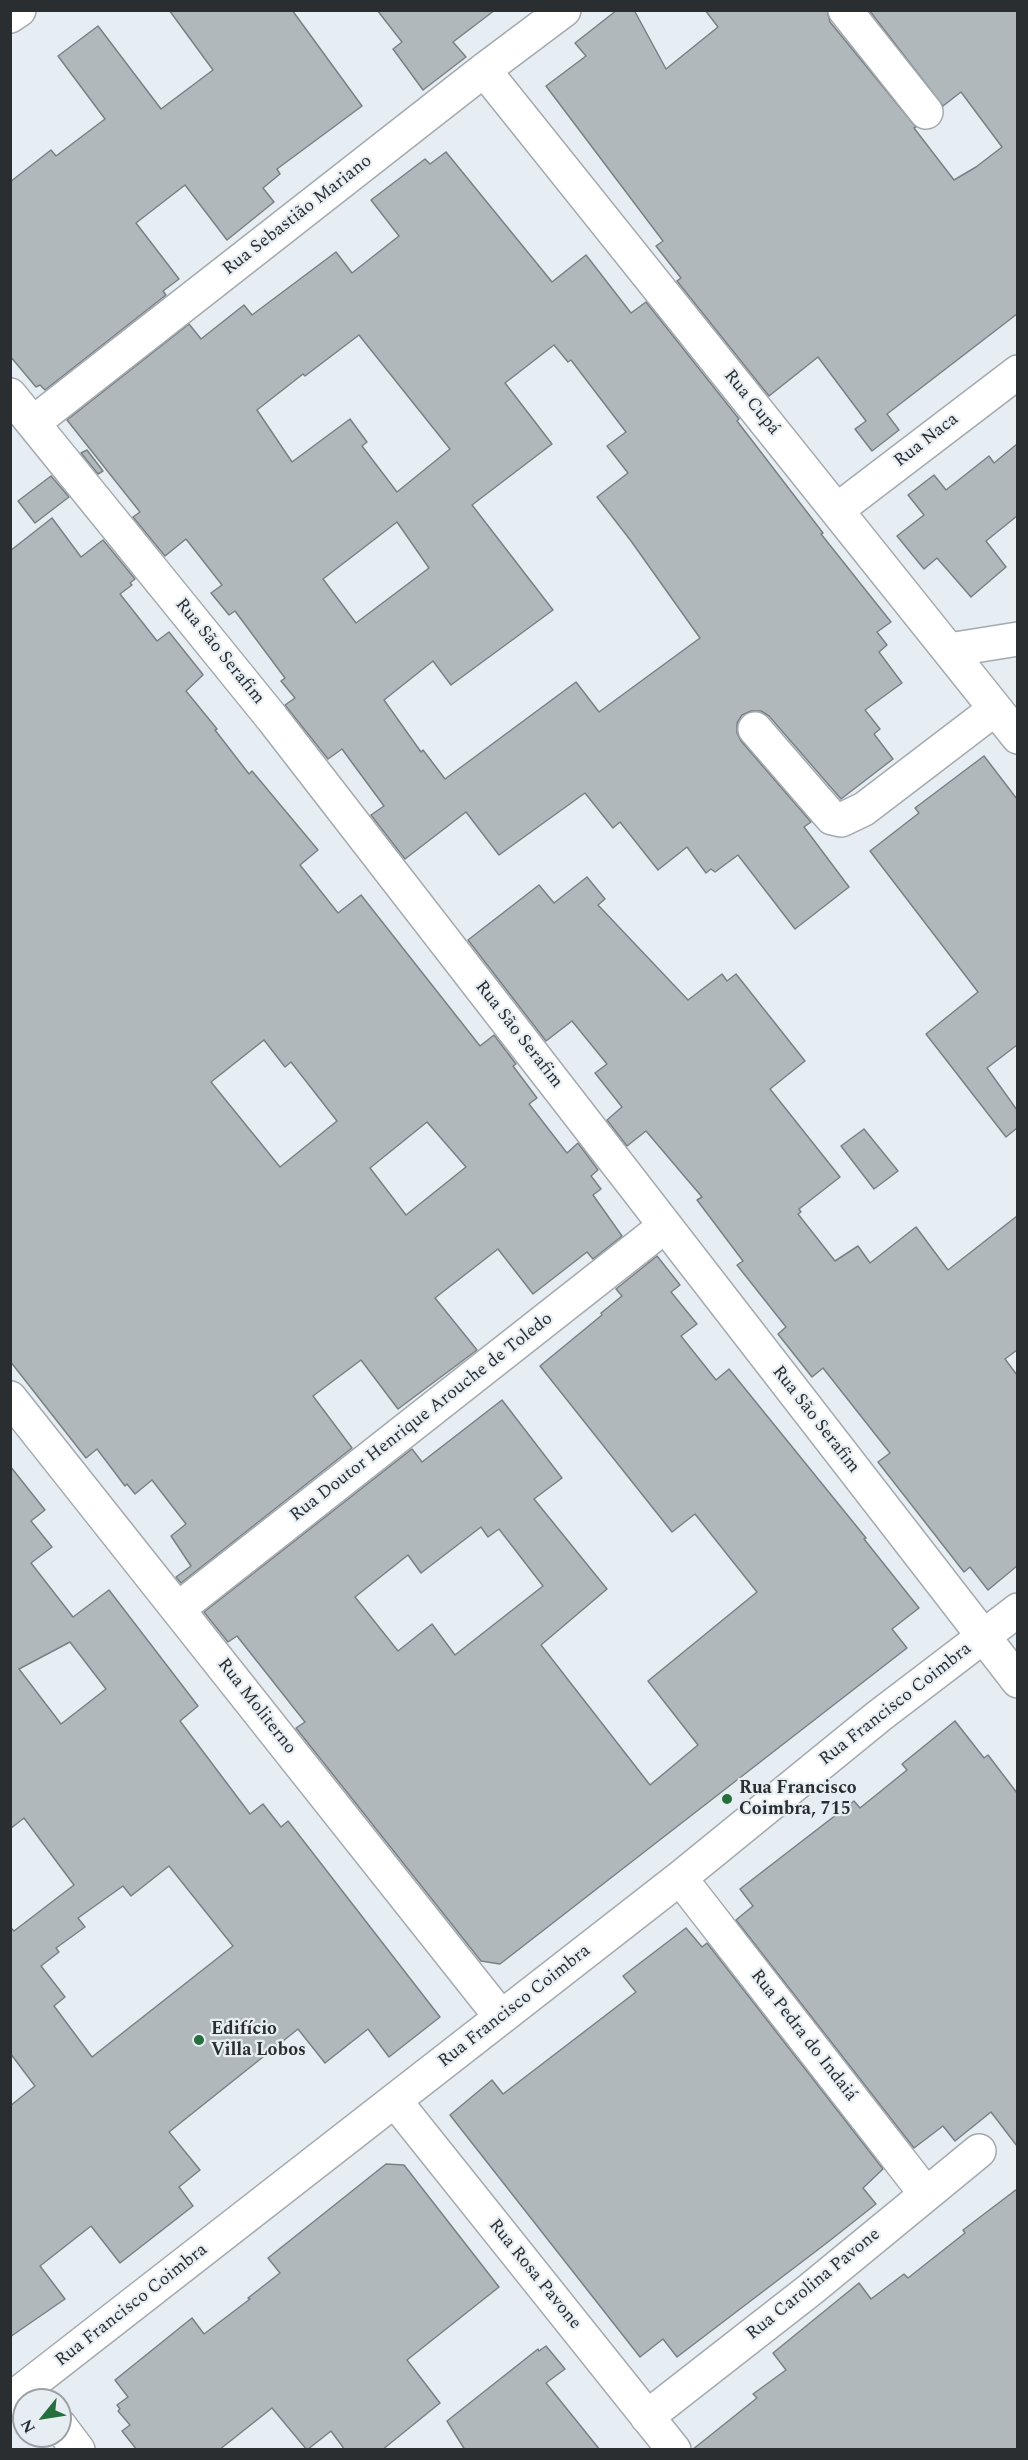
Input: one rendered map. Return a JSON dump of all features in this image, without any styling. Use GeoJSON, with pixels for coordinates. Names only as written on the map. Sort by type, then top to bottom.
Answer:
{"type":"FeatureCollection","features":[{"type":"Feature","properties":{"kind":"street"},"geometry":{"type":"LineString","coordinates":[[10,16],[19,10]]}},
{"type":"Feature","properties":{"kind":"street","name":"Rua Sebastião Mariano"},"geometry":{"type":"LineString","coordinates":[[33,423],[564,10]]}},
{"type":"Feature","properties":{"kind":"street"},"geometry":{"type":"LineString","coordinates":[[845,10],[926,112]]}},
{"type":"Feature","properties":{"kind":"street","name":"Rua Cupá"},"geometry":{"type":"LineString","coordinates":[[484,70],[1017,738]]}},
{"type":"Feature","properties":{"kind":"street","name":"Rua Naca"},"geometry":{"type":"LineString","coordinates":[[837,510],[1017,372]]}},
{"type":"Feature","properties":{"kind":"street","name":"Rua São Serafim"},"geometry":{"type":"LineString","coordinates":[[10,395],[272,718],[1017,1681]]}},
{"type":"Feature","properties":{"kind":"street"},"geometry":{"type":"LineString","coordinates":[[949,650],[1017,639]]}},
{"type":"Feature","properties":{"kind":"street"},"geometry":{"type":"LineString","coordinates":[[755,729],[832,818],[841,820],[864,809],[995,709]]}},
{"type":"Feature","properties":{"kind":"street","name":"Rua Doutor Henrique Arouche de Toledo"},"geometry":{"type":"LineString","coordinates":[[178,1610],[665,1226]]}},
{"type":"Feature","properties":{"kind":"street","name":"Rua Moliterno"},"geometry":{"type":"LineString","coordinates":[[10,1398],[501,2017]]}},
{"type":"Feature","properties":{"kind":"street","name":"Rua Francisco Coimbra"},"geometry":{"type":"LineString","coordinates":[[36,2388],[501,2017],[680,1878],[879,1716],[1017,1610]]}},
{"type":"Feature","properties":{"kind":"street","name":"Rua Pedra do Indaiá"},"geometry":{"type":"LineString","coordinates":[[680,1878],[926,2194]]}},
{"type":"Feature","properties":{"kind":"street","name":"Rua Rosa Pavone"},"geometry":{"type":"LineString","coordinates":[[395,2101],[674,2450]]}},
{"type":"Feature","properties":{"kind":"street","name":"Rua Carolina Pavone"},"geometry":{"type":"LineString","coordinates":[[647,2417],[802,2296],[979,2151]]}},
{"type":"Feature","properties":{"kind":"building"},"geometry":{"type":"Polygon","coordinates":[[[169,10],[292,10],[362,106],[277,169],[280,174],[263,188],[274,202],[227,240],[185,185],[136,223],[179,279],[163,291],[166,295],[45,390],[40,385],[36,387],[10,356],[10,182],[51,150],[56,156],[105,119],[58,56],[98,26],[161,109],[213,70],[169,10]]]}},
{"type":"Feature","properties":{"kind":"building"},"geometry":{"type":"Polygon","coordinates":[[[377,10],[495,10],[453,42],[466,57],[423,90],[393,49],[402,42],[377,10]]]}},
{"type":"Feature","properties":{"kind":"building"},"geometry":{"type":"Polygon","coordinates":[[[617,10],[634,10],[666,69],[718,27],[705,10],[827,10],[830,22],[916,127],[914,128],[954,180],[1002,147],[961,92],[943,106],[869,10],[1017,10],[1017,314],[887,414],[899,430],[872,451],[855,429],[866,421],[818,357],[769,396],[677,281],[681,278],[656,246],[663,241],[546,86],[586,56],[575,43],[617,10]]]}},
{"type":"Feature","properties":{"kind":"building"},"geometry":{"type":"Polygon","coordinates":[[[446,152],[552,282],[586,255],[631,313],[646,302],[739,419],[737,421],[823,533],[821,534],[891,622],[877,632],[887,645],[879,652],[902,683],[865,710],[880,729],[874,734],[893,759],[841,799],[769,716],[761,711],[751,711],[742,715],[737,723],[737,733],[741,741],[811,822],[804,827],[849,887],[795,929],[738,855],[715,872],[711,869],[706,873],[687,847],[658,870],[620,822],[613,828],[585,793],[499,855],[466,812],[405,859],[371,815],[384,806],[342,749],[328,759],[285,705],[295,698],[281,681],[285,678],[235,611],[229,615],[211,593],[222,585],[186,539],[165,556],[133,517],[140,512],[67,420],[189,324],[201,339],[244,305],[252,315],[336,252],[352,273],[399,236],[371,200],[425,159],[430,164],[446,152]],[[359,335],[257,410],[292,462],[350,419],[367,442],[362,446],[397,492],[450,449],[359,335]],[[554,345],[505,383],[552,444],[472,505],[553,610],[451,685],[433,661],[384,700],[421,752],[423,750],[445,779],[576,682],[599,712],[700,638],[597,497],[628,473],[607,446],[626,432],[571,360],[568,362],[554,345]],[[397,522],[323,579],[356,623],[429,568],[397,522]]]}},
{"type":"Feature","properties":{"kind":"building"},"geometry":{"type":"Polygon","coordinates":[[[1017,444],[1017,516],[986,541],[1006,567],[971,597],[937,558],[924,569],[897,536],[924,515],[908,495],[934,475],[946,490],[989,456],[994,463],[1017,444]]]}},
{"type":"Feature","properties":{"kind":"building"},"geometry":{"type":"Polygon","coordinates":[[[87,450],[103,471],[98,474],[81,453],[87,450]]]}},
{"type":"Feature","properties":{"kind":"building"},"geometry":{"type":"Polygon","coordinates":[[[51,476],[69,497],[35,523],[18,501],[51,476]]]}},
{"type":"Feature","properties":{"kind":"building"},"geometry":{"type":"Polygon","coordinates":[[[52,518],[81,557],[103,540],[135,579],[130,583],[132,585],[120,594],[157,641],[169,632],[203,675],[186,691],[249,774],[252,771],[318,850],[300,865],[338,913],[361,895],[480,1046],[494,1035],[516,1064],[513,1066],[537,1098],[529,1104],[567,1153],[578,1143],[598,1170],[591,1176],[601,1189],[593,1195],[622,1236],[593,1259],[587,1252],[533,1294],[498,1249],[435,1298],[477,1350],[398,1409],[361,1360],[313,1396],[352,1448],[181,1583],[176,1577],[191,1566],[171,1536],[186,1524],[152,1480],[135,1494],[127,1484],[125,1486],[97,1449],[86,1458],[10,1361],[10,551],[52,518]],[[264,1040],[211,1082],[280,1167],[337,1121],[291,1062],[285,1067],[264,1040]],[[427,1122],[370,1168],[406,1215],[466,1167],[427,1122]]]}},
{"type":"Feature","properties":{"kind":"building"},"geometry":{"type":"Polygon","coordinates":[[[984,756],[1017,799],[1017,1045],[987,1068],[1017,1110],[1017,1128],[1006,1137],[926,1034],[978,992],[870,851],[919,813],[915,808],[984,756]]]}},
{"type":"Feature","properties":{"kind":"building"},"geometry":{"type":"Polygon","coordinates":[[[587,877],[605,899],[598,905],[688,1000],[722,974],[727,981],[736,974],[805,1061],[770,1089],[840,1177],[799,1209],[801,1212],[798,1214],[835,1261],[858,1246],[870,1263],[916,1227],[948,1270],[1017,1216],[1017,1350],[1005,1359],[1017,1375],[1017,1566],[988,1590],[970,1567],[964,1572],[878,1462],[890,1453],[823,1368],[812,1377],[778,1334],[786,1327],[737,1265],[743,1261],[697,1200],[702,1197],[646,1131],[627,1146],[607,1120],[622,1107],[595,1073],[607,1064],[572,1021],[546,1041],[468,940],[539,885],[554,903],[587,877]]]}},
{"type":"Feature","properties":{"kind":"building"},"geometry":{"type":"Polygon","coordinates":[[[864,1129],[898,1171],[874,1189],[841,1146],[864,1129]]]}},
{"type":"Feature","properties":{"kind":"building"},"geometry":{"type":"Polygon","coordinates":[[[657,1256],[680,1285],[671,1292],[697,1324],[681,1336],[716,1380],[729,1369],[866,1538],[864,1539],[919,1608],[892,1629],[907,1648],[500,1964],[481,1961],[296,1728],[305,1722],[237,1636],[228,1642],[204,1612],[412,1449],[422,1462],[502,1400],[562,1478],[534,1499],[607,1589],[541,1645],[650,1785],[698,1745],[648,1681],[757,1592],[695,1514],[672,1532],[540,1366],[622,1296],[616,1289],[657,1256]],[[481,1527],[421,1573],[408,1555],[355,1597],[398,1651],[432,1624],[455,1655],[543,1586],[499,1529],[488,1537],[481,1527]]]}},
{"type":"Feature","properties":{"kind":"building"},"geometry":{"type":"Polygon","coordinates":[[[10,1466],[45,1510],[31,1521],[52,1547],[31,1563],[73,1617],[109,1590],[198,1706],[180,1721],[250,1814],[263,1804],[281,1827],[288,1821],[440,2017],[389,2057],[368,2029],[325,2063],[298,2029],[169,2132],[200,2170],[179,2187],[193,2206],[120,2263],[91,2226],[40,2266],[65,2299],[10,2337],[10,2106],[35,2086],[10,2053],[10,1927],[14,1931],[74,1885],[24,1818],[10,1829],[10,1466]],[[70,1642],[19,1669],[61,1724],[106,1689],[70,1642]],[[169,1866],[131,1896],[123,1886],[78,1918],[85,1927],[56,1948],[59,1952],[41,1966],[65,1997],[54,2006],[92,2057],[233,1946],[169,1866]]]}},
{"type":"Feature","properties":{"kind":"building"},"geometry":{"type":"Polygon","coordinates":[[[955,1721],[984,1758],[988,1755],[1017,1793],[1017,2146],[991,2112],[955,2141],[943,2126],[914,2148],[736,1920],[753,1906],[740,1889],[854,1801],[860,1808],[907,1770],[902,1764],[955,1721]]]}},
{"type":"Feature","properties":{"kind":"building"},"geometry":{"type":"Polygon","coordinates":[[[686,1928],[702,1947],[707,1943],[883,2169],[863,2188],[876,2204],[828,2242],[677,2357],[663,2339],[640,2357],[450,2115],[492,2080],[503,2094],[636,1992],[623,1976],[686,1928]]]}},
{"type":"Feature","properties":{"kind":"building"},"geometry":{"type":"Polygon","coordinates":[[[386,2164],[404,2165],[499,2287],[407,2360],[440,2403],[382,2450],[345,2450],[331,2431],[307,2450],[272,2408],[219,2450],[137,2450],[122,2431],[130,2425],[118,2411],[120,2409],[117,2405],[128,2397],[115,2380],[192,2318],[204,2334],[250,2299],[248,2298],[280,2273],[268,2258],[386,2164]]]}},
{"type":"Feature","properties":{"kind":"building"},"geometry":{"type":"Polygon","coordinates":[[[1017,2189],[1017,2450],[692,2450],[757,2398],[753,2394],[786,2370],[773,2353],[859,2283],[871,2299],[904,2274],[908,2278],[965,2233],[963,2230],[1017,2189]]]}},
{"type":"Feature","properties":{"kind":"building"},"geometry":{"type":"Polygon","coordinates":[[[546,2346],[565,2369],[546,2383],[600,2450],[465,2450],[447,2421],[538,2349],[539,2351],[546,2346]]]}},
{"type":"Feature","properties":{"kind":"place","name":"Rua Francisco Coimbra, 715"},"geometry":{"type":"Point","coordinates":[727,1799]}},
{"type":"Feature","properties":{"kind":"place","name":"Edifício Villa Lobos"},"geometry":{"type":"Point","coordinates":[199,2040]}}]}
